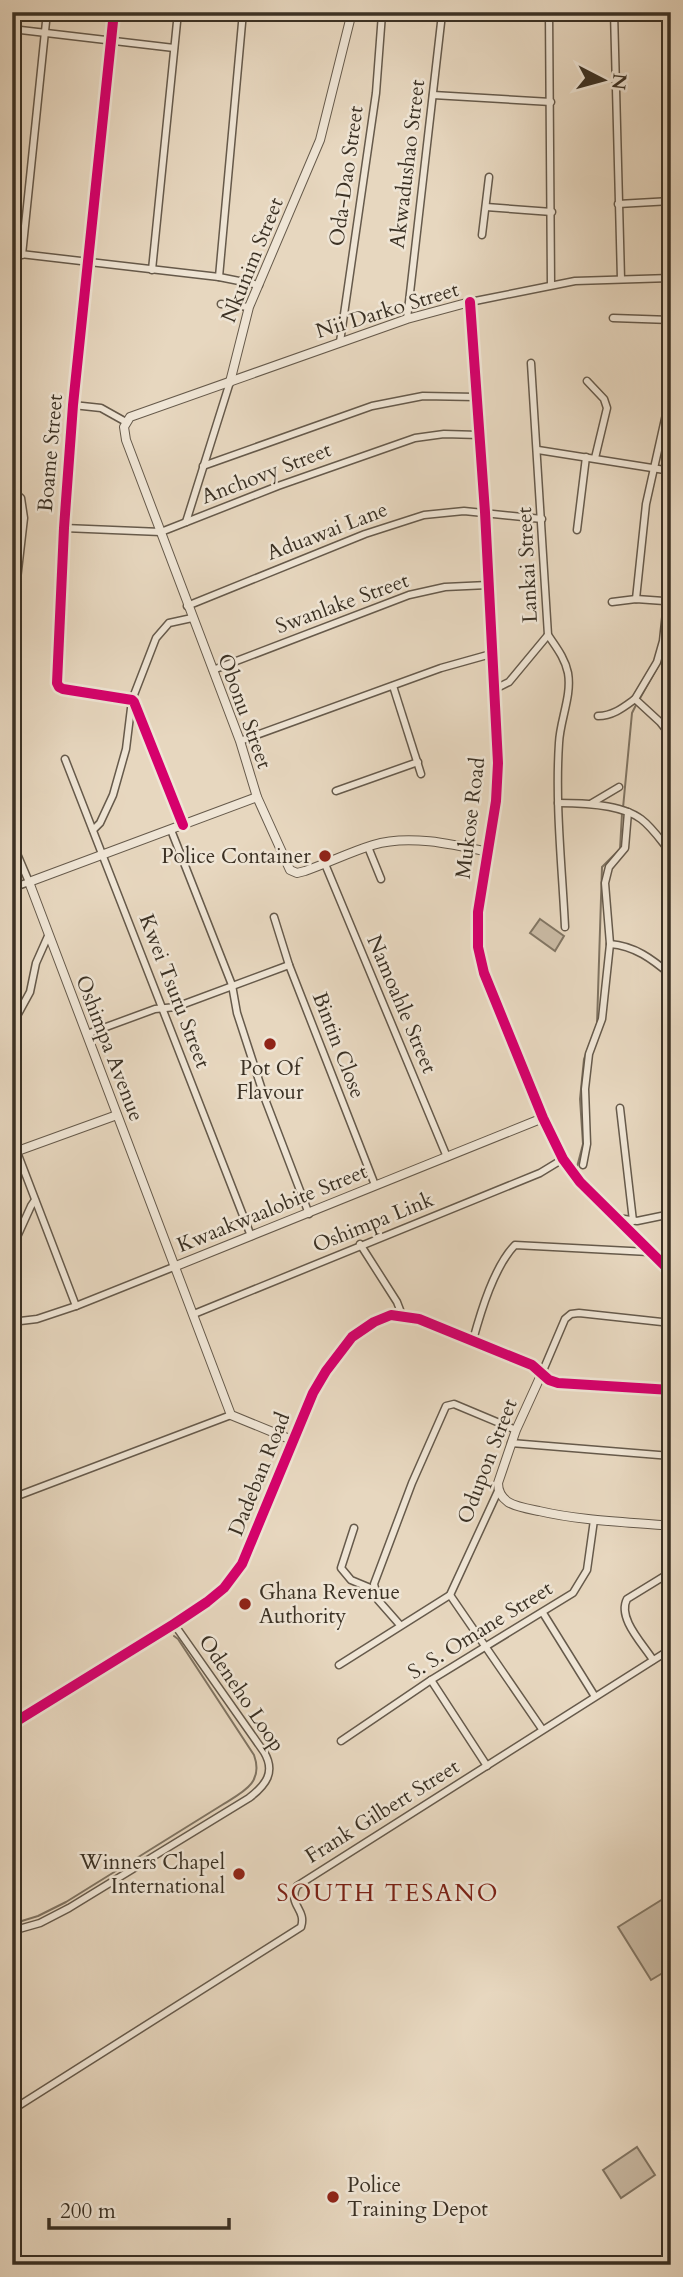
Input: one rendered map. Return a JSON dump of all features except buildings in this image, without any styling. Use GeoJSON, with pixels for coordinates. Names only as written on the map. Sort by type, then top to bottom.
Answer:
{"type":"FeatureCollection","features":[{"type":"Feature","properties":{"kind":"street"},"geometry":{"type":"LineString","coordinates":[[22,255],[47,12]]}},
{"type":"Feature","properties":{"kind":"street","name":"Boame Street"},"geometry":{"type":"LineString","coordinates":[[114,12],[73,405],[57,682],[59,687],[132,700]]}},
{"type":"Feature","properties":{"kind":"street"},"geometry":{"type":"LineString","coordinates":[[152,270],[178,12]]}},
{"type":"Feature","properties":{"kind":"street"},"geometry":{"type":"LineString","coordinates":[[219,277],[243,12]]}},
{"type":"Feature","properties":{"kind":"street"},"geometry":{"type":"LineString","coordinates":[[352,13],[492,12]]}},
{"type":"Feature","properties":{"kind":"street"},"geometry":{"type":"LineString","coordinates":[[549,12],[551,285]]}},
{"type":"Feature","properties":{"kind":"street"},"geometry":{"type":"LineString","coordinates":[[614,12],[621,279]]}},
{"type":"Feature","properties":{"kind":"street","name":"Nkunim Street"},"geometry":{"type":"LineString","coordinates":[[186,522],[230,382],[249,307],[320,140],[352,13]]}},
{"type":"Feature","properties":{"kind":"street","name":"Oda-Dao Street"},"geometry":{"type":"LineString","coordinates":[[340,342],[376,93],[382,14]]}},
{"type":"Feature","properties":{"kind":"street","name":"Akwadushao Street"},"geometry":{"type":"LineString","coordinates":[[407,318],[442,14]]}},
{"type":"Feature","properties":{"kind":"street"},"geometry":{"type":"LineString","coordinates":[[12,30],[174,48]]}},
{"type":"Feature","properties":{"kind":"street"},"geometry":{"type":"LineString","coordinates":[[433,95],[551,102]]}},
{"type":"Feature","properties":{"kind":"street"},"geometry":{"type":"LineString","coordinates":[[482,235],[489,177]]}},
{"type":"Feature","properties":{"kind":"street"},"geometry":{"type":"LineString","coordinates":[[618,204],[671,201]]}},
{"type":"Feature","properties":{"kind":"street"},"geometry":{"type":"LineString","coordinates":[[486,207],[552,212]]}},
{"type":"Feature","properties":{"kind":"street"},"geometry":{"type":"LineString","coordinates":[[12,253],[219,277],[259,285]]}},
{"type":"Feature","properties":{"kind":"street","name":"Nii Darko Street"},"geometry":{"type":"LineString","coordinates":[[126,422],[138,413],[407,318],[551,285],[671,278]]}},
{"type":"Feature","properties":{"kind":"street","name":"Mukose Road"},"geometry":{"type":"LineString","coordinates":[[470,302],[485,512],[498,774],[477,928],[480,958],[487,981],[563,1159],[574,1175],[671,1272]]}},
{"type":"Feature","properties":{"kind":"street"},"geometry":{"type":"LineString","coordinates":[[221,304],[249,307]]}},
{"type":"Feature","properties":{"kind":"street"},"geometry":{"type":"LineString","coordinates":[[613,318],[671,320]]}},
{"type":"Feature","properties":{"kind":"street","name":"Lankai Street"},"geometry":{"type":"LineString","coordinates":[[531,363],[548,635],[561,653],[568,671],[569,684],[559,741],[558,803],[565,927]]}},
{"type":"Feature","properties":{"kind":"street"},"geometry":{"type":"LineString","coordinates":[[587,381],[604,399],[607,408],[595,458]]}},
{"type":"Feature","properties":{"kind":"street"},"geometry":{"type":"LineString","coordinates":[[636,599],[646,504],[671,392]]}},
{"type":"Feature","properties":{"kind":"street"},"geometry":{"type":"LineString","coordinates":[[203,466],[372,406],[423,396],[476,397]]}},
{"type":"Feature","properties":{"kind":"street"},"geometry":{"type":"LineString","coordinates":[[73,405],[101,408],[126,422]]}},
{"type":"Feature","properties":{"kind":"street","name":"Obonu Street"},"geometry":{"type":"LineString","coordinates":[[126,422],[124,427],[127,440],[187,606],[240,741],[257,797],[290,870],[301,872],[379,843],[416,841],[488,852]]}},
{"type":"Feature","properties":{"kind":"street","name":"Anchovy Street"},"geometry":{"type":"LineString","coordinates":[[64,528],[161,532],[278,486],[415,438],[444,434],[479,435]]}},
{"type":"Feature","properties":{"kind":"street"},"geometry":{"type":"LineString","coordinates":[[538,450],[671,471]]}},
{"type":"Feature","properties":{"kind":"street"},"geometry":{"type":"LineString","coordinates":[[577,530],[586,457]]}},
{"type":"Feature","properties":{"kind":"street"},"geometry":{"type":"LineString","coordinates":[[12,490],[21,498],[24,518],[12,623]]}},
{"type":"Feature","properties":{"kind":"street","name":"Aduawai Lane"},"geometry":{"type":"LineString","coordinates":[[187,606],[365,534],[425,515],[452,511],[485,512],[542,519]]}},
{"type":"Feature","properties":{"kind":"street","name":"Swanlake Street"},"geometry":{"type":"LineString","coordinates":[[213,670],[409,595],[445,587],[488,584]]}},
{"type":"Feature","properties":{"kind":"street"},"geometry":{"type":"LineString","coordinates":[[598,716],[606,716],[638,701],[657,662],[663,641],[667,603],[636,599],[612,602]]}},
{"type":"Feature","properties":{"kind":"street"},"geometry":{"type":"LineString","coordinates":[[93,830],[100,823],[113,795],[127,743],[132,700],[156,638],[169,623],[192,618]]}},
{"type":"Feature","properties":{"kind":"street"},"geometry":{"type":"LineString","coordinates":[[493,690],[509,682],[548,635]]}},
{"type":"Feature","properties":{"kind":"street"},"geometry":{"type":"LineString","coordinates":[[240,741],[441,668],[491,654]]}},
{"type":"Feature","properties":{"kind":"street"},"geometry":{"type":"LineString","coordinates":[[393,686],[421,774]]}},
{"type":"Feature","properties":{"kind":"street"},"geometry":{"type":"LineString","coordinates":[[132,700],[183,825]]}},
{"type":"Feature","properties":{"kind":"street"},"geometry":{"type":"LineString","coordinates":[[638,701],[671,736]]}},
{"type":"Feature","properties":{"kind":"street","name":"Kwei Tsuru Street"},"geometry":{"type":"LineString","coordinates":[[65,759],[251,1236]]}},
{"type":"Feature","properties":{"kind":"street"},"geometry":{"type":"LineString","coordinates":[[336,791],[418,762]]}},
{"type":"Feature","properties":{"kind":"street"},"geometry":{"type":"LineString","coordinates":[[592,803],[618,787]]}},
{"type":"Feature","properties":{"kind":"street"},"geometry":{"type":"LineString","coordinates":[[12,888],[257,797]]}},
{"type":"Feature","properties":{"kind":"street"},"geometry":{"type":"LineString","coordinates":[[558,803],[592,803],[638,816],[648,824],[671,853]]}},
{"type":"Feature","properties":{"kind":"street"},"geometry":{"type":"LineString","coordinates":[[583,1165],[587,1143],[585,1089],[589,1054],[602,1019],[610,944],[605,883],[609,867],[625,848],[628,812]]}},
{"type":"Feature","properties":{"kind":"street"},"geometry":{"type":"LineString","coordinates":[[171,830],[232,985],[237,1013],[265,1099],[309,1214]]}},
{"type":"Feature","properties":{"kind":"street","name":"Oshimpa Avenue"},"geometry":{"type":"LineString","coordinates":[[12,842],[231,1415]]}},
{"type":"Feature","properties":{"kind":"street"},"geometry":{"type":"LineString","coordinates":[[368,847],[381,879]]}},
{"type":"Feature","properties":{"kind":"street","name":"Namoahle Street"},"geometry":{"type":"LineString","coordinates":[[325,864],[447,1157]]}},
{"type":"Feature","properties":{"kind":"street","name":"Bintin Close"},"geometry":{"type":"LineString","coordinates":[[274,917],[289,965],[375,1185]]}},
{"type":"Feature","properties":{"kind":"street"},"geometry":{"type":"LineString","coordinates":[[12,1025],[30,992],[38,955],[48,936]]}},
{"type":"Feature","properties":{"kind":"street"},"geometry":{"type":"LineString","coordinates":[[610,944],[638,950],[671,975]]}},
{"type":"Feature","properties":{"kind":"street"},"geometry":{"type":"LineString","coordinates":[[87,1034],[145,1012],[176,1007],[289,965]]}},
{"type":"Feature","properties":{"kind":"street"},"geometry":{"type":"LineString","coordinates":[[12,1058],[12,1080]]}},
{"type":"Feature","properties":{"kind":"street"},"geometry":{"type":"LineString","coordinates":[[620,1108],[633,1221]]}},
{"type":"Feature","properties":{"kind":"street"},"geometry":{"type":"LineString","coordinates":[[15,1153],[117,1115]]}},
{"type":"Feature","properties":{"kind":"street","name":"Kwaakwaalobite Street"},"geometry":{"type":"LineString","coordinates":[[12,1322],[37,1319],[76,1306],[544,1118]]}},
{"type":"Feature","properties":{"kind":"street"},"geometry":{"type":"LineString","coordinates":[[12,1139],[15,1153],[76,1306]]}},
{"type":"Feature","properties":{"kind":"street","name":"Oshimpa Link"},"geometry":{"type":"LineString","coordinates":[[194,1314],[360,1244],[540,1173],[563,1159]]}},
{"type":"Feature","properties":{"kind":"street"},"geometry":{"type":"LineString","coordinates":[[12,1248],[35,1200]]}},
{"type":"Feature","properties":{"kind":"street"},"geometry":{"type":"LineString","coordinates":[[616,1218],[633,1221],[671,1214]]}},
{"type":"Feature","properties":{"kind":"street"},"geometry":{"type":"LineString","coordinates":[[360,1244],[397,1302],[402,1315],[532,1365],[549,1380],[671,1390]]}},
{"type":"Feature","properties":{"kind":"street"},"geometry":{"type":"LineString","coordinates":[[472,1340],[505,1255],[515,1245],[649,1252]]}},
{"type":"Feature","properties":{"kind":"street","name":"Odupon Street"},"geometry":{"type":"LineString","coordinates":[[450,1595],[498,1491],[498,1483],[516,1430],[565,1319],[579,1312],[671,1323]]}},
{"type":"Feature","properties":{"kind":"street","name":"Dadeban Road"},"geometry":{"type":"LineString","coordinates":[[12,1724],[216,1596],[238,1572],[292,1440],[318,1385],[352,1337],[380,1319],[402,1315]]}},
{"type":"Feature","properties":{"kind":"street"},"geometry":{"type":"LineString","coordinates":[[400,1625],[378,1600],[374,1584],[412,1483],[446,1406],[454,1404],[516,1430]]}},
{"type":"Feature","properties":{"kind":"street"},"geometry":{"type":"LineString","coordinates":[[12,1498],[231,1415],[292,1440]]}},
{"type":"Feature","properties":{"kind":"street"},"geometry":{"type":"LineString","coordinates":[[511,1443],[671,1456]]}},
{"type":"Feature","properties":{"kind":"street"},"geometry":{"type":"LineString","coordinates":[[498,1491],[506,1501],[524,1508],[594,1520],[671,1525]]}},
{"type":"Feature","properties":{"kind":"street","name":"S. S. Omane Street"},"geometry":{"type":"LineString","coordinates":[[341,1741],[431,1680],[573,1593],[587,1570],[594,1520]]}},
{"type":"Feature","properties":{"kind":"street"},"geometry":{"type":"LineString","coordinates":[[354,1528],[341,1568],[351,1580],[375,1590]]}},
{"type":"Feature","properties":{"kind":"street"},"geometry":{"type":"LineString","coordinates":[[653,1660],[625,1616],[623,1607],[627,1599],[671,1572]]}},
{"type":"Feature","properties":{"kind":"street"},"geometry":{"type":"LineString","coordinates":[[339,1665],[450,1595],[542,1729]]}},
{"type":"Feature","properties":{"kind":"street"},"geometry":{"type":"LineString","coordinates":[[543,1613],[594,1695]]}},
{"type":"Feature","properties":{"kind":"street","name":"Odeneho Loop"},"geometry":{"type":"LineString","coordinates":[[12,1931],[40,1923],[69,1908],[248,1798],[268,1779],[270,1766],[264,1752],[174,1624]]}},
{"type":"Feature","properties":{"kind":"street","name":"Frank Gilbert Street"},"geometry":{"type":"LineString","coordinates":[[12,2110],[301,1927],[303,1917],[293,1900],[297,1885],[487,1766],[594,1695],[671,1649]]}},
{"type":"Feature","properties":{"kind":"street"},"geometry":{"type":"LineString","coordinates":[[431,1680],[487,1766]]}},
{"type":"Feature","properties":{"kind":"shaded area"},"geometry":{"type":"Polygon","coordinates":[[[540,919],[564,936],[555,951],[530,933],[540,919]]]}},
{"type":"Feature","properties":{"kind":"shaded area"},"geometry":{"type":"Polygon","coordinates":[[[671,1894],[671,1968],[651,1980],[618,1927],[671,1894]]]}},
{"type":"Feature","properties":{"kind":"shaded area"},"geometry":{"type":"Polygon","coordinates":[[[637,2147],[655,2175],[621,2198],[603,2170],[637,2147]]]}},
{"type":"Feature","properties":{"kind":"waterway"},"geometry":{"type":"LineString","coordinates":[[639,700],[665,654],[671,621]]}},
{"type":"Feature","properties":{"kind":"waterway"},"geometry":{"type":"LineString","coordinates":[[623,808],[632,713],[636,705]]}},
{"type":"Feature","properties":{"kind":"waterway"},"geometry":{"type":"LineString","coordinates":[[577,1167],[583,1144],[580,1099],[584,1059],[597,1024],[602,867],[620,849],[622,814]]}},
{"type":"Feature","properties":{"kind":"waterway"},"geometry":{"type":"LineString","coordinates":[[12,1924],[38,1916],[66,1902],[237,1796],[254,1780],[254,1755],[174,1636]]}},
{"type":"Feature","properties":{"kind":"cycle path"},"geometry":{"type":"LineString","coordinates":[[114,12],[73,405],[57,683],[63,689],[134,702],[183,825]]}},
{"type":"Feature","properties":{"kind":"cycle path"},"geometry":{"type":"LineString","coordinates":[[470,302],[485,512],[498,763],[496,801],[478,912],[478,947],[484,973],[543,1118],[563,1159],[580,1182],[671,1272]]}},
{"type":"Feature","properties":{"kind":"cycle path"},"geometry":{"type":"LineString","coordinates":[[12,1724],[174,1624],[224,1588],[242,1564],[313,1393],[352,1337],[374,1322],[391,1315],[419,1319],[532,1365],[549,1380],[558,1383],[671,1390]]}},
{"type":"Feature","properties":{"kind":"place","name":"Police Container"},"geometry":{"type":"Point","coordinates":[325,856]}},
{"type":"Feature","properties":{"kind":"place","name":"Pot Of Flavour"},"geometry":{"type":"Point","coordinates":[270,1044]}},
{"type":"Feature","properties":{"kind":"place","name":"Ghana Revenue Authority"},"geometry":{"type":"Point","coordinates":[245,1604]}},
{"type":"Feature","properties":{"kind":"place","name":"Winners Chapel International"},"geometry":{"type":"Point","coordinates":[239,1874]}},
{"type":"Feature","properties":{"kind":"place","name":"Police Training Depot"},"geometry":{"type":"Point","coordinates":[333,2197]}},
{"type":"Feature","properties":{"kind":"district","name":"SOUTH TESANO"},"geometry":{"type":"Point","coordinates":[388,1893]}}]}
